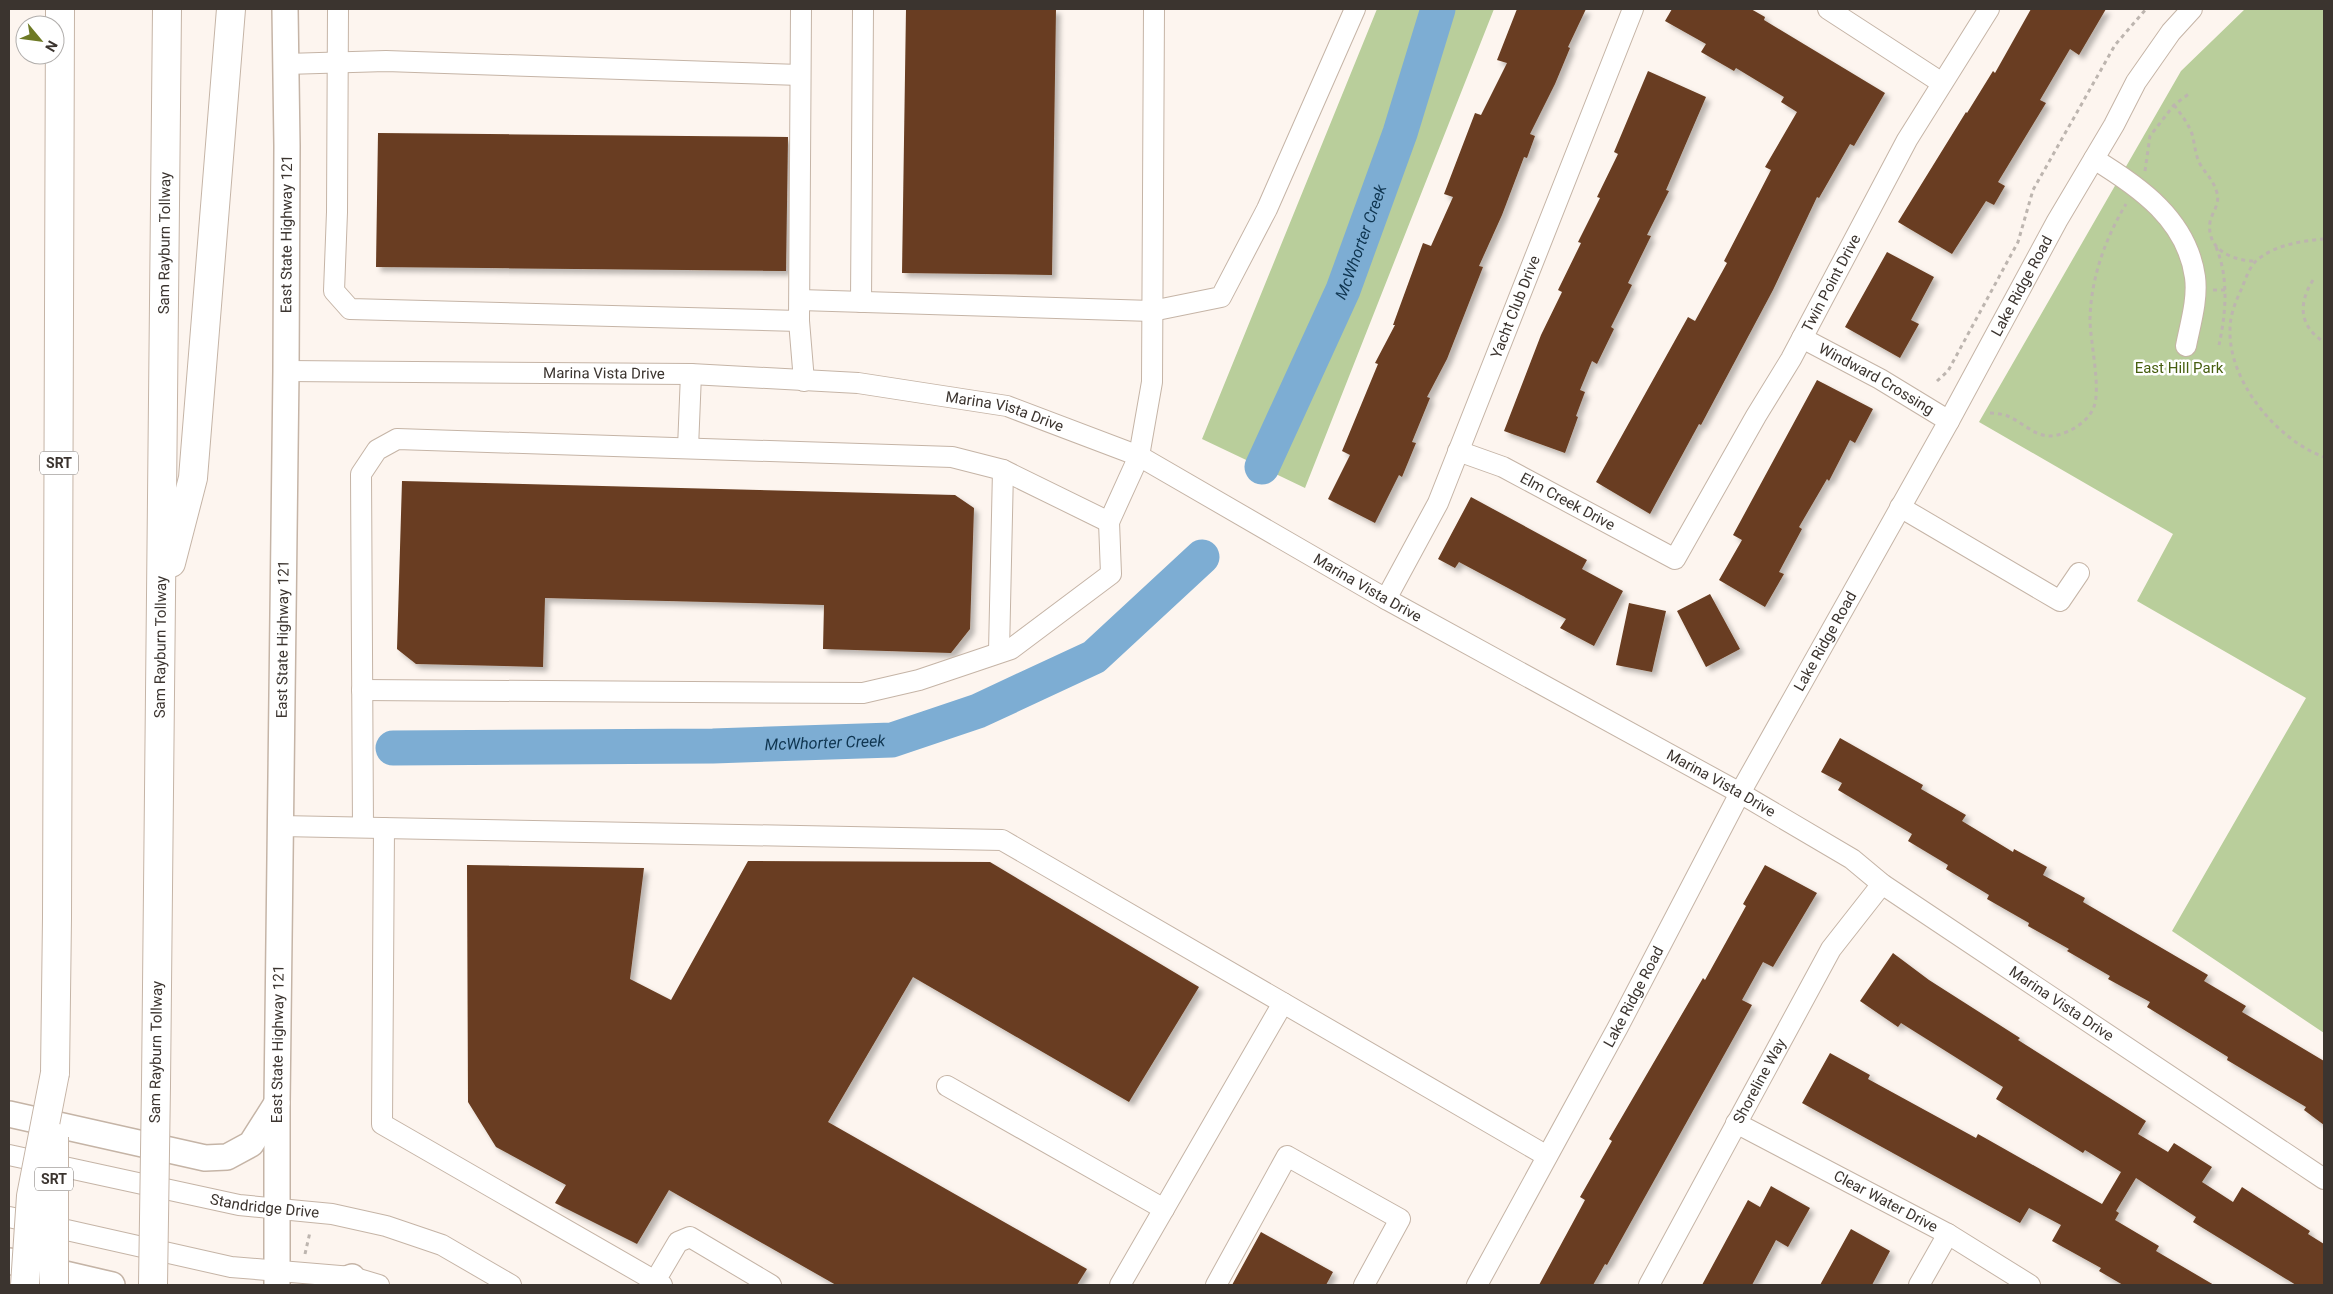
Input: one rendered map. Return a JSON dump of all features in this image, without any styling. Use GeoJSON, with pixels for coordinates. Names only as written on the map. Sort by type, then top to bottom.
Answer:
{"type":"FeatureCollection","features":[{"type":"Feature","properties":{"kind":"highway","name":"SRT"},"geometry":{"type":"LineString","coordinates":[[54,1285],[55,1034],[58,918],[60,9]]}},
{"type":"Feature","properties":{"kind":"highway","name":"Sam Rayburn Tollway"},"geometry":{"type":"LineString","coordinates":[[153,1285],[167,9]]}},
{"type":"Feature","properties":{"kind":"highway"},"geometry":{"type":"LineString","coordinates":[[161,604],[193,478],[231,9]]}},
{"type":"Feature","properties":{"kind":"highway"},"geometry":{"type":"LineString","coordinates":[[25,1285],[31,1196],[55,1073]]}},
{"type":"Feature","properties":{"kind":"highway"},"geometry":{"type":"LineString","coordinates":[[155,1208],[165,1285]]}},
{"type":"Feature","properties":{"kind":"main road","name":"East State Highway 121"},"geometry":{"type":"LineString","coordinates":[[278,1278],[277,1103],[288,146],[284,9]]}},
{"type":"Feature","properties":{"kind":"main road"},"geometry":{"type":"LineString","coordinates":[[9,1114],[204,1158],[228,1158],[251,1144],[277,1103]]}},
{"type":"Feature","properties":{"kind":"main road"},"geometry":{"type":"LineString","coordinates":[[9,1261],[112,1285]]}},
{"type":"Feature","properties":{"kind":"street"},"geometry":{"type":"LineString","coordinates":[[338,9],[337,212],[334,291],[350,309],[799,321]]}},
{"type":"Feature","properties":{"kind":"street"},"geometry":{"type":"LineString","coordinates":[[801,9],[799,321],[804,381]]}},
{"type":"Feature","properties":{"kind":"street"},"geometry":{"type":"LineString","coordinates":[[861,302],[863,9]]}},
{"type":"Feature","properties":{"kind":"street"},"geometry":{"type":"LineString","coordinates":[[362,690],[863,693],[918,680],[1011,649],[1111,574],[1110,522],[1139,456],[1152,382],[1154,9]]}},
{"type":"Feature","properties":{"kind":"street"},"geometry":{"type":"LineString","coordinates":[[800,300],[1152,311],[1221,296],[1267,208],[1356,9]]}},
{"type":"Feature","properties":{"kind":"street","name":"Yacht Club Drive"},"geometry":{"type":"LineString","coordinates":[[1386,599],[1438,504],[1633,9]]}},
{"type":"Feature","properties":{"kind":"street"},"geometry":{"type":"LineString","coordinates":[[1828,9],[1942,82]]}},
{"type":"Feature","properties":{"kind":"street","name":"Twin Point Drive"},"geometry":{"type":"LineString","coordinates":[[1674,560],[1802,338],[1907,140],[1989,9]]}},
{"type":"Feature","properties":{"kind":"street","name":"Lake Ridge Road"},"geometry":{"type":"LineString","coordinates":[[1477,1285],[1740,793],[1949,421],[2057,221],[2094,159],[2136,82],[2171,32],[2192,9]]}},
{"type":"Feature","properties":{"kind":"street"},"geometry":{"type":"LineString","coordinates":[[286,64],[386,61],[800,75]]}},
{"type":"Feature","properties":{"kind":"street"},"geometry":{"type":"LineString","coordinates":[[2094,159],[2137,187],[2150,198],[2172,221],[2189,250],[2195,279],[2193,310],[2186,346]]}},
{"type":"Feature","properties":{"kind":"street","name":"Windward Crossing"},"geometry":{"type":"LineString","coordinates":[[1802,338],[1880,379],[1949,421]]}},
{"type":"Feature","properties":{"kind":"street","name":"Marina Vista Drive"},"geometry":{"type":"LineString","coordinates":[[286,371],[691,374],[858,383],[1007,406],[1139,456],[1386,599],[1740,793],[1852,859],[1882,884],[2324,1179]]}},
{"type":"Feature","properties":{"kind":"street"},"geometry":{"type":"LineString","coordinates":[[688,448],[691,374]]}},
{"type":"Feature","properties":{"kind":"street"},"geometry":{"type":"LineString","coordinates":[[363,827],[361,474],[377,450],[397,439],[952,457],[1004,470],[1110,522]]}},
{"type":"Feature","properties":{"kind":"street","name":"Elm Creek Drive"},"geometry":{"type":"LineString","coordinates":[[1458,451],[1503,467],[1674,560]]}},
{"type":"Feature","properties":{"kind":"street"},"geometry":{"type":"LineString","coordinates":[[999,652],[1004,470]]}},
{"type":"Feature","properties":{"kind":"street"},"geometry":{"type":"LineString","coordinates":[[1900,507],[2060,601],[2079,573]]}},
{"type":"Feature","properties":{"kind":"street"},"geometry":{"type":"LineString","coordinates":[[280,826],[1002,840],[1547,1156]]}},
{"type":"Feature","properties":{"kind":"street"},"geometry":{"type":"LineString","coordinates":[[384,828],[382,1124],[658,1283],[678,1242],[690,1238],[771,1285]]}},
{"type":"Feature","properties":{"kind":"street","name":"Shoreline Way"},"geometry":{"type":"LineString","coordinates":[[1649,1285],[1831,948],[1882,884]]}},
{"type":"Feature","properties":{"kind":"street"},"geometry":{"type":"LineString","coordinates":[[1120,1285],[1283,1003]]}},
{"type":"Feature","properties":{"kind":"street"},"geometry":{"type":"LineString","coordinates":[[947,1086],[1164,1210]]}},
{"type":"Feature","properties":{"kind":"street","name":"Clear Water Drive"},"geometry":{"type":"LineString","coordinates":[[1736,1122],[1948,1234],[2030,1285]]}},
{"type":"Feature","properties":{"kind":"street","name":"Standridge Drive"},"geometry":{"type":"LineString","coordinates":[[9,1155],[239,1205],[332,1214],[386,1226],[442,1246],[511,1285]]}},
{"type":"Feature","properties":{"kind":"street"},"geometry":{"type":"LineString","coordinates":[[1216,1285],[1287,1156],[1400,1219],[1364,1285]]}},
{"type":"Feature","properties":{"kind":"street"},"geometry":{"type":"LineString","coordinates":[[9,1217],[278,1278],[379,1285]]}},
{"type":"Feature","properties":{"kind":"street"},"geometry":{"type":"LineString","coordinates":[[1919,1285],[1948,1234]]}},
{"type":"Feature","properties":{"kind":"path"},"geometry":{"type":"LineString","coordinates":[[1937,381],[1948,371],[2018,242],[2033,190],[2115,45],[2146,9]]}},
{"type":"Feature","properties":{"kind":"path"},"geometry":{"type":"LineString","coordinates":[[1990,413],[2006,415],[2048,436],[2064,434],[2074,428],[2093,410],[2097,396],[2090,319],[2094,284],[2101,257],[2113,225],[2145,174],[2150,136],[2174,105],[2190,93]]}},
{"type":"Feature","properties":{"kind":"path"},"geometry":{"type":"LineString","coordinates":[[2174,105],[2192,134],[2200,164],[2209,174],[2218,195],[2217,207],[2210,222],[2210,232],[2224,271],[2225,290],[2219,345]]}},
{"type":"Feature","properties":{"kind":"path"},"geometry":{"type":"LineString","coordinates":[[2215,244],[2223,254],[2247,261],[2256,261],[2292,244],[2324,239]]}},
{"type":"Feature","properties":{"kind":"path"},"geometry":{"type":"LineString","coordinates":[[2256,261],[2237,297],[2230,322],[2231,344],[2236,362],[2244,382],[2266,417],[2295,443],[2324,457]]}},
{"type":"Feature","properties":{"kind":"path"},"geometry":{"type":"LineString","coordinates":[[2313,280],[2304,294],[2303,311],[2308,328],[2324,342]]}},
{"type":"Feature","properties":{"kind":"path"},"geometry":{"type":"LineString","coordinates":[[303,1260],[310,1232]]}},
{"type":"Feature","properties":{"kind":"green space"},"geometry":{"type":"Polygon","coordinates":[[[1377,9],[1494,9],[1305,488],[1202,439],[1377,9]]]}},
{"type":"Feature","properties":{"kind":"green space","name":"East Hill Park"},"geometry":{"type":"Polygon","coordinates":[[[2245,9],[2324,9],[2324,1033],[2172,931],[2306,698],[2137,601],[2173,534],[1979,422],[2181,71],[2245,9]]]}},
{"type":"Feature","properties":{"kind":"building"},"geometry":{"type":"Polygon","coordinates":[[[906,9],[1056,9],[1052,275],[902,273],[906,9]]]}},
{"type":"Feature","properties":{"kind":"building"},"geometry":{"type":"Polygon","coordinates":[[[1517,9],[1586,9],[1568,47],[1570,48],[1555,84],[1530,134],[1535,136],[1527,158],[1524,157],[1502,215],[1479,266],[1483,267],[1447,359],[1427,397],[1430,398],[1412,442],[1416,443],[1402,477],[1399,475],[1375,523],[1328,499],[1350,455],[1342,451],[1378,364],[1375,363],[1395,325],[1393,325],[1423,243],[1431,246],[1453,197],[1444,194],[1475,113],[1481,115],[1507,63],[1497,60],[1517,9]]]}},
{"type":"Feature","properties":{"kind":"building"},"geometry":{"type":"Polygon","coordinates":[[[1672,9],[1751,9],[1765,17],[1764,20],[1885,93],[1854,146],[1850,144],[1819,198],[1817,197],[1773,290],[1701,425],[1699,424],[1650,514],[1596,482],[1688,317],[1695,321],[1727,263],[1724,261],[1771,170],[1765,167],[1797,112],[1781,102],[1784,97],[1736,68],[1734,71],[1701,52],[1706,44],[1665,21],[1672,9]]]}},
{"type":"Feature","properties":{"kind":"building"},"geometry":{"type":"Polygon","coordinates":[[[2031,9],[2106,9],[2079,55],[2070,49],[2040,100],[2046,103],[1998,182],[2005,186],[1994,205],[1986,201],[1952,254],[1898,222],[1966,112],[1993,71],[1995,73],[2031,9]]]}},
{"type":"Feature","properties":{"kind":"building"},"geometry":{"type":"Polygon","coordinates":[[[1648,71],[1706,97],[1666,190],[1669,191],[1647,235],[1651,236],[1628,283],[1632,285],[1611,327],[1614,329],[1597,364],[1592,361],[1580,390],[1585,392],[1565,453],[1504,431],[1541,335],[1562,292],[1558,290],[1581,243],[1578,242],[1600,198],[1597,197],[1618,154],[1614,152],[1648,71]]]}},
{"type":"Feature","properties":{"kind":"building"},"geometry":{"type":"Polygon","coordinates":[[[378,133],[788,137],[786,271],[376,267],[378,133]]]}},
{"type":"Feature","properties":{"kind":"building"},"geometry":{"type":"Polygon","coordinates":[[[1887,252],[1934,277],[1911,320],[1919,324],[1900,358],[1845,327],[1887,252]]]}},
{"type":"Feature","properties":{"kind":"building"},"geometry":{"type":"Polygon","coordinates":[[[1817,380],[1873,409],[1855,443],[1850,440],[1829,481],[1827,479],[1799,527],[1802,529],[1779,572],[1784,574],[1765,607],[1719,580],[1742,540],[1733,535],[1817,380]]]}},
{"type":"Feature","properties":{"kind":"building"},"geometry":{"type":"Polygon","coordinates":[[[402,481],[955,495],[974,508],[970,629],[951,653],[823,649],[824,605],[545,598],[543,667],[416,664],[397,649],[402,481]]]}},
{"type":"Feature","properties":{"kind":"building"},"geometry":{"type":"Polygon","coordinates":[[[1471,497],[1587,560],[1582,569],[1623,591],[1594,646],[1560,628],[1566,619],[1459,562],[1455,568],[1438,559],[1471,497]]]}},
{"type":"Feature","properties":{"kind":"building"},"geometry":{"type":"Polygon","coordinates":[[[1710,594],[1740,649],[1706,667],[1677,611],[1710,594]]]}},
{"type":"Feature","properties":{"kind":"building"},"geometry":{"type":"Polygon","coordinates":[[[1629,603],[1666,611],[1652,672],[1616,665],[1629,603]]]}},
{"type":"Feature","properties":{"kind":"building"},"geometry":{"type":"Polygon","coordinates":[[[1840,738],[1923,785],[1921,789],[1966,815],[1962,821],[2013,852],[2014,849],[2047,867],[2043,875],[2085,898],[2083,902],[2208,975],[2204,981],[2246,1006],[2242,1012],[2324,1061],[2324,1125],[2304,1110],[2306,1107],[2227,1060],[2228,1057],[2147,1007],[2150,1002],[2108,979],[2110,976],[2067,951],[2069,949],[2028,926],[2029,923],[1987,899],[1989,895],[1946,869],[1948,865],[1908,841],[1912,834],[1838,790],[1842,783],[1821,772],[1840,738]]]}},
{"type":"Feature","properties":{"kind":"building"},"geometry":{"type":"Polygon","coordinates":[[[748,861],[990,862],[1199,987],[1129,1102],[913,977],[828,1122],[1087,1269],[1077,1285],[836,1285],[669,1190],[637,1244],[555,1203],[566,1185],[496,1147],[468,1102],[467,865],[644,868],[630,979],[671,1000],[748,861]]]}},
{"type":"Feature","properties":{"kind":"building"},"geometry":{"type":"Polygon","coordinates":[[[1765,865],[1817,893],[1773,967],[1763,962],[1742,1000],[1752,1005],[1607,1265],[1605,1264],[1593,1285],[1539,1285],[1585,1200],[1580,1197],[1612,1141],[1609,1139],[1703,978],[1705,980],[1746,906],[1743,904],[1765,865]]]}},
{"type":"Feature","properties":{"kind":"building"},"geometry":{"type":"Polygon","coordinates":[[[1893,953],[1929,980],[2020,1038],[2018,1040],[2146,1121],[2138,1134],[2168,1152],[2174,1143],[2212,1167],[2202,1182],[2233,1202],[2242,1187],[2310,1231],[2308,1234],[2324,1244],[2324,1285],[2296,1285],[2193,1222],[2196,1217],[2136,1178],[2116,1211],[2119,1213],[2115,1220],[2159,1246],[2156,1251],[2214,1285],[2123,1285],[2099,1271],[2101,1268],[2052,1241],[2061,1225],[2029,1208],[2020,1223],[1802,1103],[1830,1053],[1870,1075],[1868,1079],[1976,1138],[1978,1134],[2102,1204],[2121,1172],[2085,1150],[2083,1153],[1996,1099],[2003,1087],[1901,1023],[1898,1027],[1860,1001],[1893,953]]]}},
{"type":"Feature","properties":{"kind":"building"},"geometry":{"type":"Polygon","coordinates":[[[1771,1186],[1810,1208],[1788,1247],[1776,1240],[1752,1285],[1702,1285],[1748,1200],[1760,1207],[1771,1186]]]}},
{"type":"Feature","properties":{"kind":"building"},"geometry":{"type":"Polygon","coordinates":[[[1851,1229],[1890,1251],[1872,1285],[1820,1285],[1851,1229]]]}},
{"type":"Feature","properties":{"kind":"building"},"geometry":{"type":"Polygon","coordinates":[[[1261,1232],[1333,1272],[1326,1285],[1232,1285],[1261,1232]]]}},
{"type":"Feature","properties":{"kind":"waterway","name":"McWhorter Creek"},"geometry":{"type":"LineString","coordinates":[[1262,467],[1343,290],[1400,133],[1438,9]]}},
{"type":"Feature","properties":{"kind":"waterway","name":"McWhorter Creek"},"geometry":{"type":"LineString","coordinates":[[393,748],[713,746],[892,740],[978,711],[1094,657],[1202,557]]}}]}
